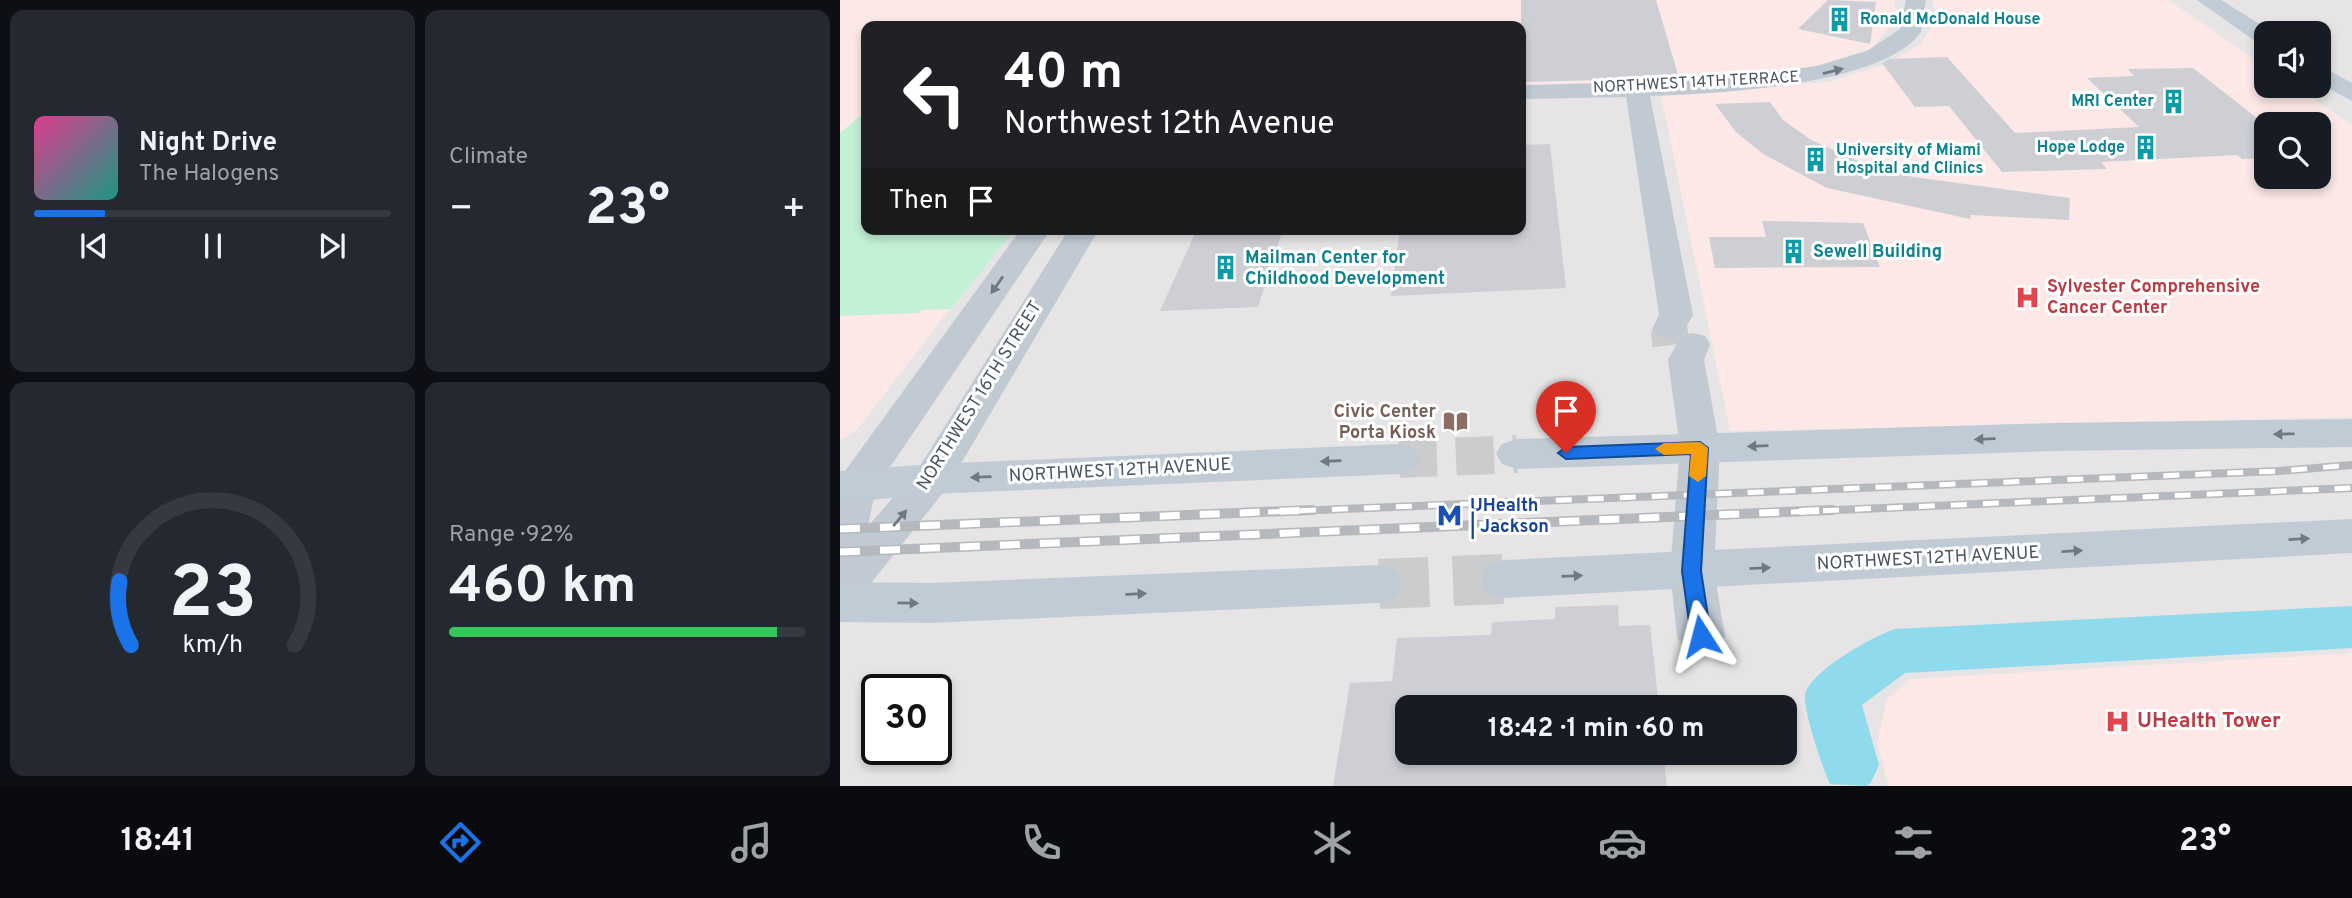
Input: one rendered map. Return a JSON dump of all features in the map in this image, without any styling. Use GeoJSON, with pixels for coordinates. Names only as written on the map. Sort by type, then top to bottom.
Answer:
{"type":"FeatureCollection","features":[{"type":"Feature","properties":{"kind":"main road"},"geometry":{"type":"LineString","coordinates":[[2207,0],[2254,30]]}},
{"type":"Feature","properties":{"kind":"main road"},"geometry":{"type":"LineString","coordinates":[[2331,80],[2352,94]]}},
{"type":"Feature","properties":{"kind":"main road"},"geometry":{"type":"LineString","coordinates":[[1517,454],[2053,437],[2352,433]]}},
{"type":"Feature","properties":{"kind":"main road","name":"NORTHWEST 12TH AVENUE"},"geometry":{"type":"LineString","coordinates":[[848,487],[932,479],[1399,459]]}},
{"type":"Feature","properties":{"kind":"main road","name":"NORTHWEST 12TH AVENUE"},"geometry":{"type":"LineString","coordinates":[[1504,579],[2352,536]]}},
{"type":"Feature","properties":{"kind":"main road"},"geometry":{"type":"LineString","coordinates":[[840,602],[931,603],[1379,584]]}},
{"type":"Feature","properties":{"kind":"street","name":"NORTHWEST 14TH TERRACE"},"geometry":{"type":"LineString","coordinates":[[1526,92],[1777,81],[1838,70],[1874,57],[1904,39],[1916,21],[1916,0]]}},
{"type":"Feature","properties":{"kind":"street"},"geometry":{"type":"LineString","coordinates":[[1637,89],[1700,448],[1692,571],[1701,636]]}},
{"type":"Feature","properties":{"kind":"street"},"geometry":{"type":"LineString","coordinates":[[840,555],[848,487],[1032,235]]}},
{"type":"Feature","properties":{"kind":"street","name":"NORTHWEST 16TH STREET"},"geometry":{"type":"LineString","coordinates":[[840,589],[932,479],[1080,235]]}},
{"type":"Feature","properties":{"kind":"shaded area"},"geometry":{"type":"Polygon","coordinates":[[[840,0],[2352,0],[2352,786],[840,786],[840,0]]]}},
{"type":"Feature","properties":{"kind":"shaded area"},"geometry":{"type":"Polygon","coordinates":[[[840,0],[1894,0],[1898,17],[1872,48],[1822,64],[1762,77],[1690,84],[1526,87],[1526,21],[861,21],[861,235],[1006,235],[857,430],[840,440],[840,0]]]}},
{"type":"Feature","properties":{"kind":"shaded area","name":"Sylvester Comprehensive Cancer Center"},"geometry":{"type":"Polygon","coordinates":[[[1932,0],[2169,0],[2254,59],[2254,98],[2312,98],[2352,125],[2352,417],[1730,431],[1661,96],[1827,82],[1887,64],[1922,43],[1936,16],[1932,0]]]}},
{"type":"Feature","properties":{"kind":"shaded area","name":"UHealth Tower"},"geometry":{"type":"Polygon","coordinates":[[[2352,653],[2352,786],[1889,786],[1877,743],[1887,699],[1910,679],[2352,653]]]}},
{"type":"Feature","properties":{"kind":"green space"},"geometry":{"type":"Polygon","coordinates":[[[861,115],[861,235],[1010,235],[951,309],[840,316],[840,133],[861,115]]]}},
{"type":"Feature","properties":{"kind":"building"},"geometry":{"type":"Polygon","coordinates":[[[1521,0],[1656,0],[1679,78],[1526,82],[1526,21],[1521,21],[1521,0]]]}},
{"type":"Feature","properties":{"kind":"building","name":"Ronald McDonald House"},"geometry":{"type":"Polygon","coordinates":[[[1828,0],[1876,2],[1870,44],[1798,29],[1828,0]]]}},
{"type":"Feature","properties":{"kind":"building"},"geometry":{"type":"Polygon","coordinates":[[[1947,57],[2015,133],[2139,127],[2087,78],[2134,76],[2128,69],[2193,68],[2254,116],[2254,158],[2242,159],[2237,155],[2101,162],[2107,169],[2002,172],[1949,106],[1915,107],[1882,63],[1889,59],[1947,57]]]}},
{"type":"Feature","properties":{"kind":"building","name":"University of Miami Hospital and Clinics"},"geometry":{"type":"Polygon","coordinates":[[[1770,102],[1783,120],[1811,140],[1872,167],[1913,177],[2070,198],[2069,220],[1971,215],[1970,219],[1827,188],[1763,154],[1736,132],[1715,104],[1770,102]]]}},
{"type":"Feature","properties":{"kind":"building"},"geometry":{"type":"Polygon","coordinates":[[[1550,144],[1566,288],[1391,296],[1399,235],[1526,235],[1526,145],[1550,144]]]}},
{"type":"Feature","properties":{"kind":"building","name":"Sewell Building"},"geometry":{"type":"Polygon","coordinates":[[[1762,221],[1863,223],[1880,267],[1715,268],[1709,237],[1766,237],[1762,221]]]}},
{"type":"Feature","properties":{"kind":"building","name":"Mailman Center for Childhood Development"},"geometry":{"type":"Polygon","coordinates":[[[1194,235],[1281,235],[1258,307],[1160,311],[1194,235]]]}},
{"type":"Feature","properties":{"kind":"building"},"geometry":{"type":"Polygon","coordinates":[[[1618,605],[1619,626],[1650,625],[1658,695],[1395,695],[1395,765],[1665,765],[1667,786],[1333,786],[1350,683],[1392,681],[1397,638],[1491,635],[1492,622],[1555,619],[1555,607],[1618,605]]]}},
{"type":"Feature","properties":{"kind":"waterway"},"geometry":{"type":"LineString","coordinates":[[1850,765],[1832,696],[1895,651],[2352,627]]}},
{"type":"Feature","properties":{"kind":"tunnel"},"geometry":{"type":"LineString","coordinates":[[1669,329],[1671,345]]}},
{"type":"Feature","properties":{"kind":"tunnel"},"geometry":{"type":"LineString","coordinates":[[1399,459],[1517,454]]}},
{"type":"Feature","properties":{"kind":"tunnel"},"geometry":{"type":"LineString","coordinates":[[1379,584],[1504,579]]}},
{"type":"Feature","properties":{"kind":"railway"},"geometry":{"type":"LineString","coordinates":[[1268,512],[2279,471],[2352,465]]}},
{"type":"Feature","properties":{"kind":"railway"},"geometry":{"type":"LineString","coordinates":[[1791,512],[2352,488]]}},
{"type":"Feature","properties":{"kind":"railway"},"geometry":{"type":"LineString","coordinates":[[840,529],[1312,510]]}},
{"type":"Feature","properties":{"kind":"railway"},"geometry":{"type":"LineString","coordinates":[[840,552],[1832,510]]}},
{"type":"Feature","properties":{"kind":"slow traffic"},"geometry":{"type":"LineString","coordinates":[[1664,449],[1700,448],[1698,476]]}},
{"type":"Feature","properties":{"kind":"place","name":"Ronald McDonald House"},"geometry":{"type":"Point","coordinates":[1840,20]}},
{"type":"Feature","properties":{"kind":"place","name":"MRI Center"},"geometry":{"type":"Point","coordinates":[2174,102]}},
{"type":"Feature","properties":{"kind":"place","name":"Hope Lodge"},"geometry":{"type":"Point","coordinates":[2145,148]}},
{"type":"Feature","properties":{"kind":"place","name":"University of Miami Hospital and Clinics"},"geometry":{"type":"Point","coordinates":[1816,160]}},
{"type":"Feature","properties":{"kind":"place","name":"Sewell Building"},"geometry":{"type":"Point","coordinates":[1793,252]}},
{"type":"Feature","properties":{"kind":"place","name":"Mailman Center for Childhood Development"},"geometry":{"type":"Point","coordinates":[1225,268]}},
{"type":"Feature","properties":{"kind":"place","name":"Sylvester Comprehensive Cancer Center"},"geometry":{"type":"Point","coordinates":[2027,297]}},
{"type":"Feature","properties":{"kind":"place","name":"Civic Center Porta Kiosk"},"geometry":{"type":"Point","coordinates":[1456,422]}},
{"type":"Feature","properties":{"kind":"place","name":"UHealth | Jackson"},"geometry":{"type":"Point","coordinates":[1450,516]}},
{"type":"Feature","properties":{"kind":"place","name":"UHealth Tower"},"geometry":{"type":"Point","coordinates":[2117,721]}},
{"type":"Feature","properties":{"kind":"route"},"geometry":{"type":"LineString","coordinates":[[1566,453],[1700,448],[1692,571],[1701,636]]}}]}
